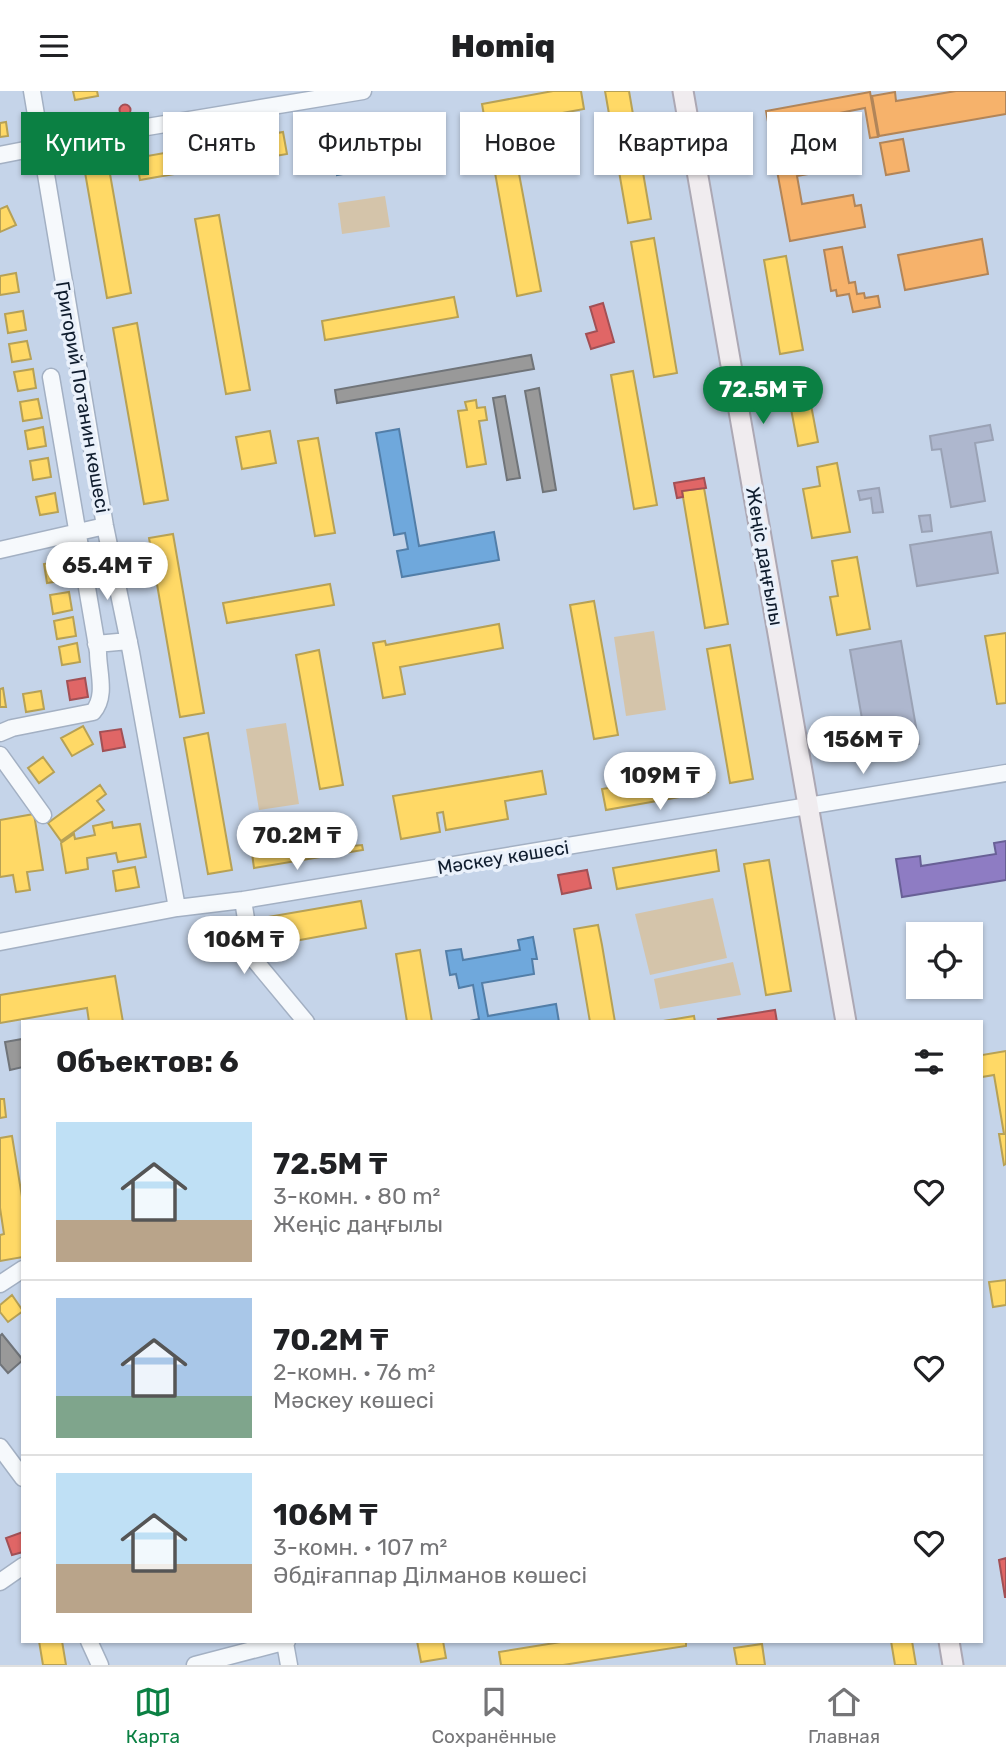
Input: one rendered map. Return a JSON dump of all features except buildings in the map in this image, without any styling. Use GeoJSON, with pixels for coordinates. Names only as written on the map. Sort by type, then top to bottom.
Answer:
{"type":"FeatureCollection","features":[{"type":"Feature","properties":{"kind":"main road","name":"Жеңіс даңғылы"},"geometry":{"type":"LineString","coordinates":[[682,91],[846,1020]]}},
{"type":"Feature","properties":{"kind":"main road"},"geometry":{"type":"LineString","coordinates":[[949,1643],[953,1665]]}},
{"type":"Feature","properties":{"kind":"street","name":"Григорий Потанин көшесі"},"geometry":{"type":"LineString","coordinates":[[32,91],[35,112]]}},
{"type":"Feature","properties":{"kind":"street"},"geometry":{"type":"LineString","coordinates":[[149,128],[363,91]]}},
{"type":"Feature","properties":{"kind":"street"},"geometry":{"type":"LineString","coordinates":[[0,155],[21,151]]}},
{"type":"Feature","properties":{"kind":"street","name":"Григорий Потанин көшесі"},"geometry":{"type":"LineString","coordinates":[[46,175],[105,526],[129,641],[177,908]]}},
{"type":"Feature","properties":{"kind":"street"},"geometry":{"type":"LineString","coordinates":[[0,733],[12,728],[93,712],[100,704],[96,644],[51,377]]}},
{"type":"Feature","properties":{"kind":"street"},"geometry":{"type":"LineString","coordinates":[[0,550],[105,526]]}},
{"type":"Feature","properties":{"kind":"street"},"geometry":{"type":"LineString","coordinates":[[96,644],[129,641]]}},
{"type":"Feature","properties":{"kind":"street"},"geometry":{"type":"LineString","coordinates":[[0,755],[43,815]]}},
{"type":"Feature","properties":{"kind":"street","name":"Мәскеу көшесі"},"geometry":{"type":"LineString","coordinates":[[0,942],[177,908],[243,900],[600,842],[809,804],[1006,773]]}},
{"type":"Feature","properties":{"kind":"street"},"geometry":{"type":"LineString","coordinates":[[243,900],[252,957],[304,1020]]}},
{"type":"Feature","properties":{"kind":"street"},"geometry":{"type":"LineString","coordinates":[[0,1284],[21,1270]]}},
{"type":"Feature","properties":{"kind":"street"},"geometry":{"type":"LineString","coordinates":[[0,1447],[21,1475]]}},
{"type":"Feature","properties":{"kind":"street"},"geometry":{"type":"LineString","coordinates":[[0,1582],[21,1567]]}},
{"type":"Feature","properties":{"kind":"street"},"geometry":{"type":"LineString","coordinates":[[90,1643],[100,1665]]}},
{"type":"Feature","properties":{"kind":"street"},"geometry":{"type":"LineString","coordinates":[[195,1665],[282,1643]]}},
{"type":"Feature","properties":{"kind":"street"},"geometry":{"type":"LineString","coordinates":[[286,1643],[289,1665]]}},
{"type":"Feature","properties":{"kind":"shaded area"},"geometry":{"type":"Polygon","coordinates":[[[385,196],[390,227],[342,234],[338,203],[385,196]]]}},
{"type":"Feature","properties":{"kind":"shaded area"},"geometry":{"type":"Polygon","coordinates":[[[654,631],[666,710],[626,716],[614,637],[654,631]]]}},
{"type":"Feature","properties":{"kind":"shaded area"},"geometry":{"type":"Polygon","coordinates":[[[286,723],[299,804],[259,810],[246,729],[286,723]]]}},
{"type":"Feature","properties":{"kind":"shaded area"},"geometry":{"type":"Polygon","coordinates":[[[713,898],[727,958],[650,975],[635,914],[713,898]]]}},
{"type":"Feature","properties":{"kind":"shaded area"},"geometry":{"type":"Polygon","coordinates":[[[733,962],[741,995],[660,1009],[654,979],[733,962]]]}}]}
